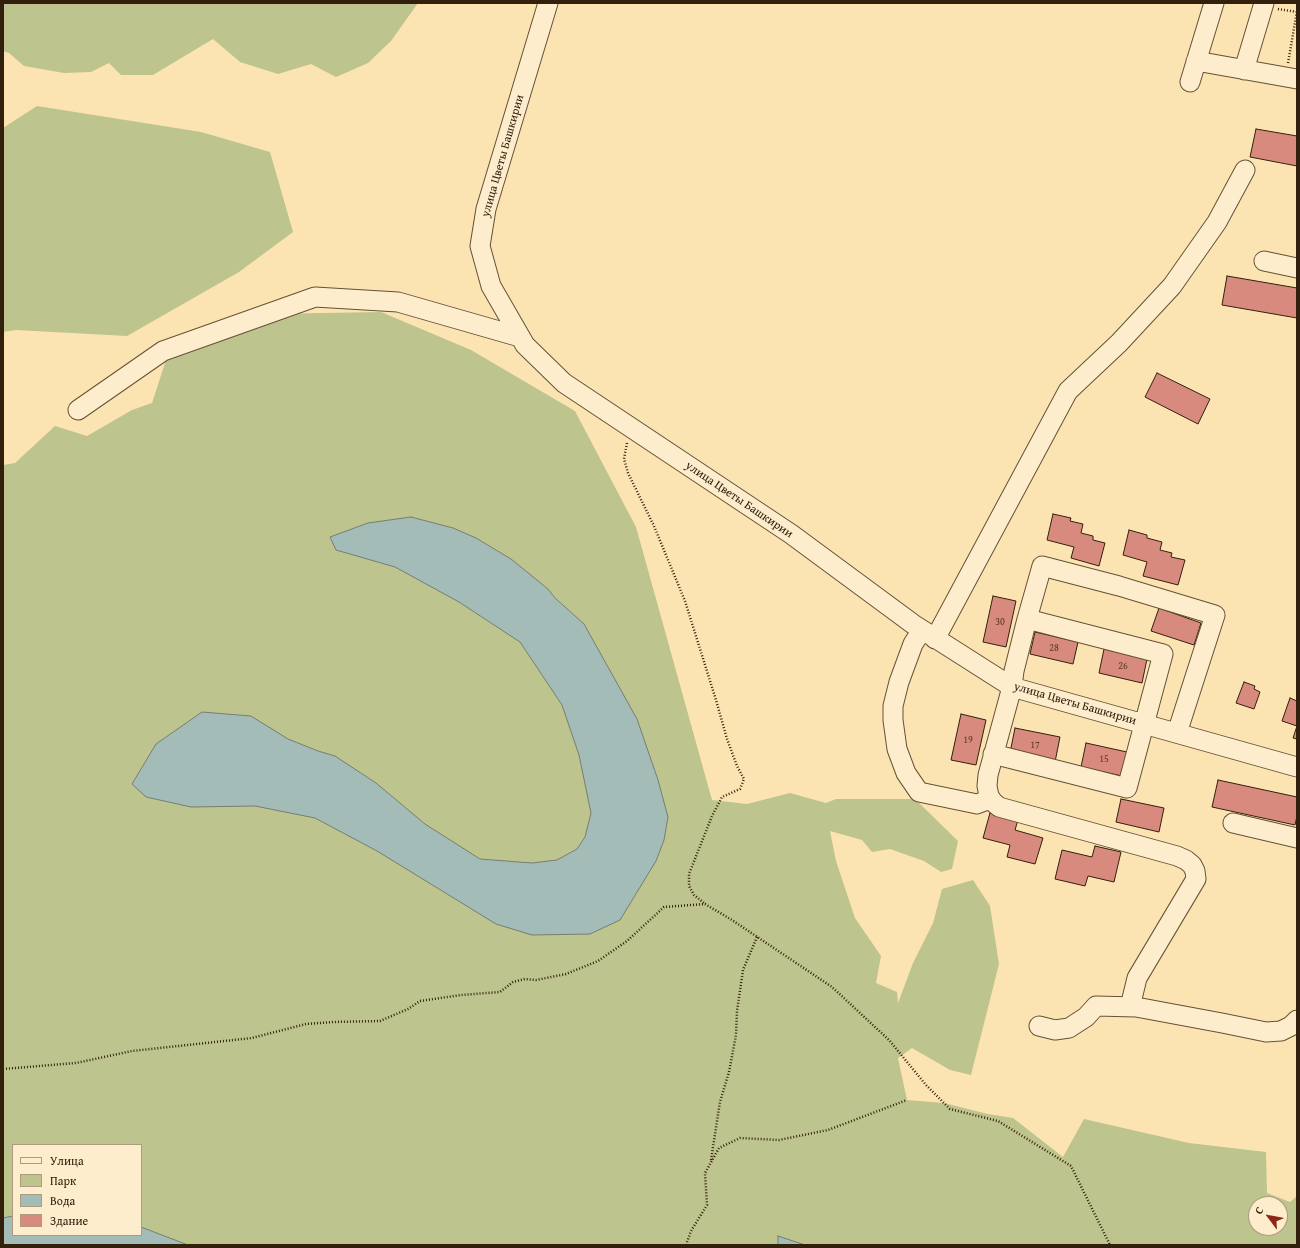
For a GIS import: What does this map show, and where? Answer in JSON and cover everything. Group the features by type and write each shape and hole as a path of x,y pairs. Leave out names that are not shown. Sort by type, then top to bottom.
{"street":[{"name":"улица Цветы Башкирии","path":"548,3 486,209 480,246 491,286 525,345 564,383 791,534 928,634 1012,687 1297,767"},
{"path":"1190,82 1214,3"},
{"path":"1244,70 1264,5"},
{"path":"1196,61 1291,78"},
{"path":"990,799 977,804 919,792 906,773 897,749 893,720 893,706 899,682 913,644 928,634 1068,391 1119,343 1172,286 1217,222 1244,170"},
{"path":"1264,261 1297,268"},
{"path":"78,410 162,351 315,298 398,302 520,337"},
{"path":"1130,1007 1137,978 1196,879 1195,871 1192,865 1186,860 1177,856 999,807 990,799 987,786 988,774 1012,687 1014,671 1042,566 1120,586 1215,615 1177,733"},
{"path":"994,754 1127,788 1163,654 1027,619"},
{"path":"1233,823 1297,838"},
{"path":"1039,1026 1055,1030 1069,1028 1086,1017 1096,1006 1130,1007 1266,1032 1280,1031 1291,1026 1297,1020"}],"path":[{"path":"1264,5 1297,12 1291,78"},
{"path":"630,427 624,459 628,473 654,526 685,601 727,739 737,766 744,779 740,789 722,797 712,816 689,874 689,886 694,896 832,987 888,1040 926,1085 950,1109 998,1122 1071,1166 1110,1245"},
{"path":"3,1069 76,1063 132,1051 252,1038 306,1024 380,1021 408,1009 420,1001 461,995 500,992 513,982 525,979 536,980 566,974 598,960 627,941 664,907 705,904"},
{"path":"711,1162 720,1102 729,1072 736,1035 737,1011 743,970 757,937"},
{"path":"686,1245 691,1231 707,1205 705,1173 720,1148 740,1138 779,1140 828,1130 907,1100"}],"green space":[{"path":"3,3 418,3 391,41 368,63 336,77 311,64 278,74 240,62 213,39 153,75 121,75 109,63 91,72 64,73 24,66 9,53 3,51"},
{"path":"37,106 201,132 270,152 293,232 239,272 127,336 16,330 3,332 3,128"},
{"path":"381,312 471,350 575,411 636,527 712,800 747,804 790,793 826,803 836,799 915,799 958,841 952,869 941,872 924,861 890,849 872,852 862,840 830,831 836,861 855,918 881,956 876,983 897,992 898,1003 913,963 933,923 942,889 973,880 990,906 999,964 971,1075 950,1070 912,1048 898,1058 907,1100 944,1103 988,1114 1013,1118 1063,1157 1084,1119 1189,1143 1266,1152 1267,1193 1275,1196 1248,1196 1248,1236 1288,1236 1288,1201 1290,1202 1297,1196 1297,1245 3,1245 3,465 15,463 55,426 87,436 132,410 152,403 167,357 262,314"}],"water":[{"path":"411,517 453,528 476,538 511,559 548,589 555,598 584,624 637,719 658,780 668,817 664,840 656,861 620,920 590,934 532,935 496,924 377,851 315,818 255,806 191,807 146,797 132,784 156,744 202,712 251,716 288,739 335,756 376,783 425,824 480,859 532,863 557,860 577,849 585,837 591,813 579,755 562,705 520,642 459,602 395,567 336,550 330,537 368,523"},
{"path":"12,1216 12,1236 142,1236 142,1227 188,1245 3,1245 3,1218"},
{"path":"778,1236 805,1245 778,1245"}],"building":[{"path":"1256,129 1297,136 1297,166 1250,157"},
{"path":"1227,276 1297,288 1297,318 1222,305"},
{"path":"1157,373 1210,399 1198,424 1145,397"},
{"path":"1053,514 1071,518 1070,521 1083,524 1081,533 1093,536 1093,540 1105,543 1099,566 1071,558 1074,547 1047,540"},
{"path":"1129,530 1147,535 1147,538 1162,542 1160,550 1172,553 1171,557 1185,560 1178,585 1143,576 1147,562 1123,555"},
{"path":"993,596 1016,601 1006,647 983,642"},
{"path":"1159,608 1201,623 1194,645 1151,631"},
{"path":"1035,632 1078,642 1073,664 1030,654"},
{"path":"1104,649 1147,659 1142,683 1099,673"},
{"path":"1244,682 1255,686 1254,689 1260,692 1254,709 1236,703"},
{"path":"1290,698 1297,701 1297,726 1282,721"},
{"path":"961,714 986,720 976,765 951,760"},
{"path":"1297,726 1297,739 1293,738"},
{"path":"1015,728 1060,737 1055,762 1010,753"},
{"path":"1086,743 1127,752 1122,776 1081,767"},
{"path":"1218,780 1297,797 1297,816 1295,825 1212,807"},
{"path":"1121,799 1164,808 1159,832 1116,822"},
{"path":"990,813 1018,820 1015,830 1043,838 1035,864 1007,857 1010,845 983,838"},
{"path":"1095,846 1121,852 1114,882 1088,876 1085,886 1055,879 1062,850 1092,857"}]}
